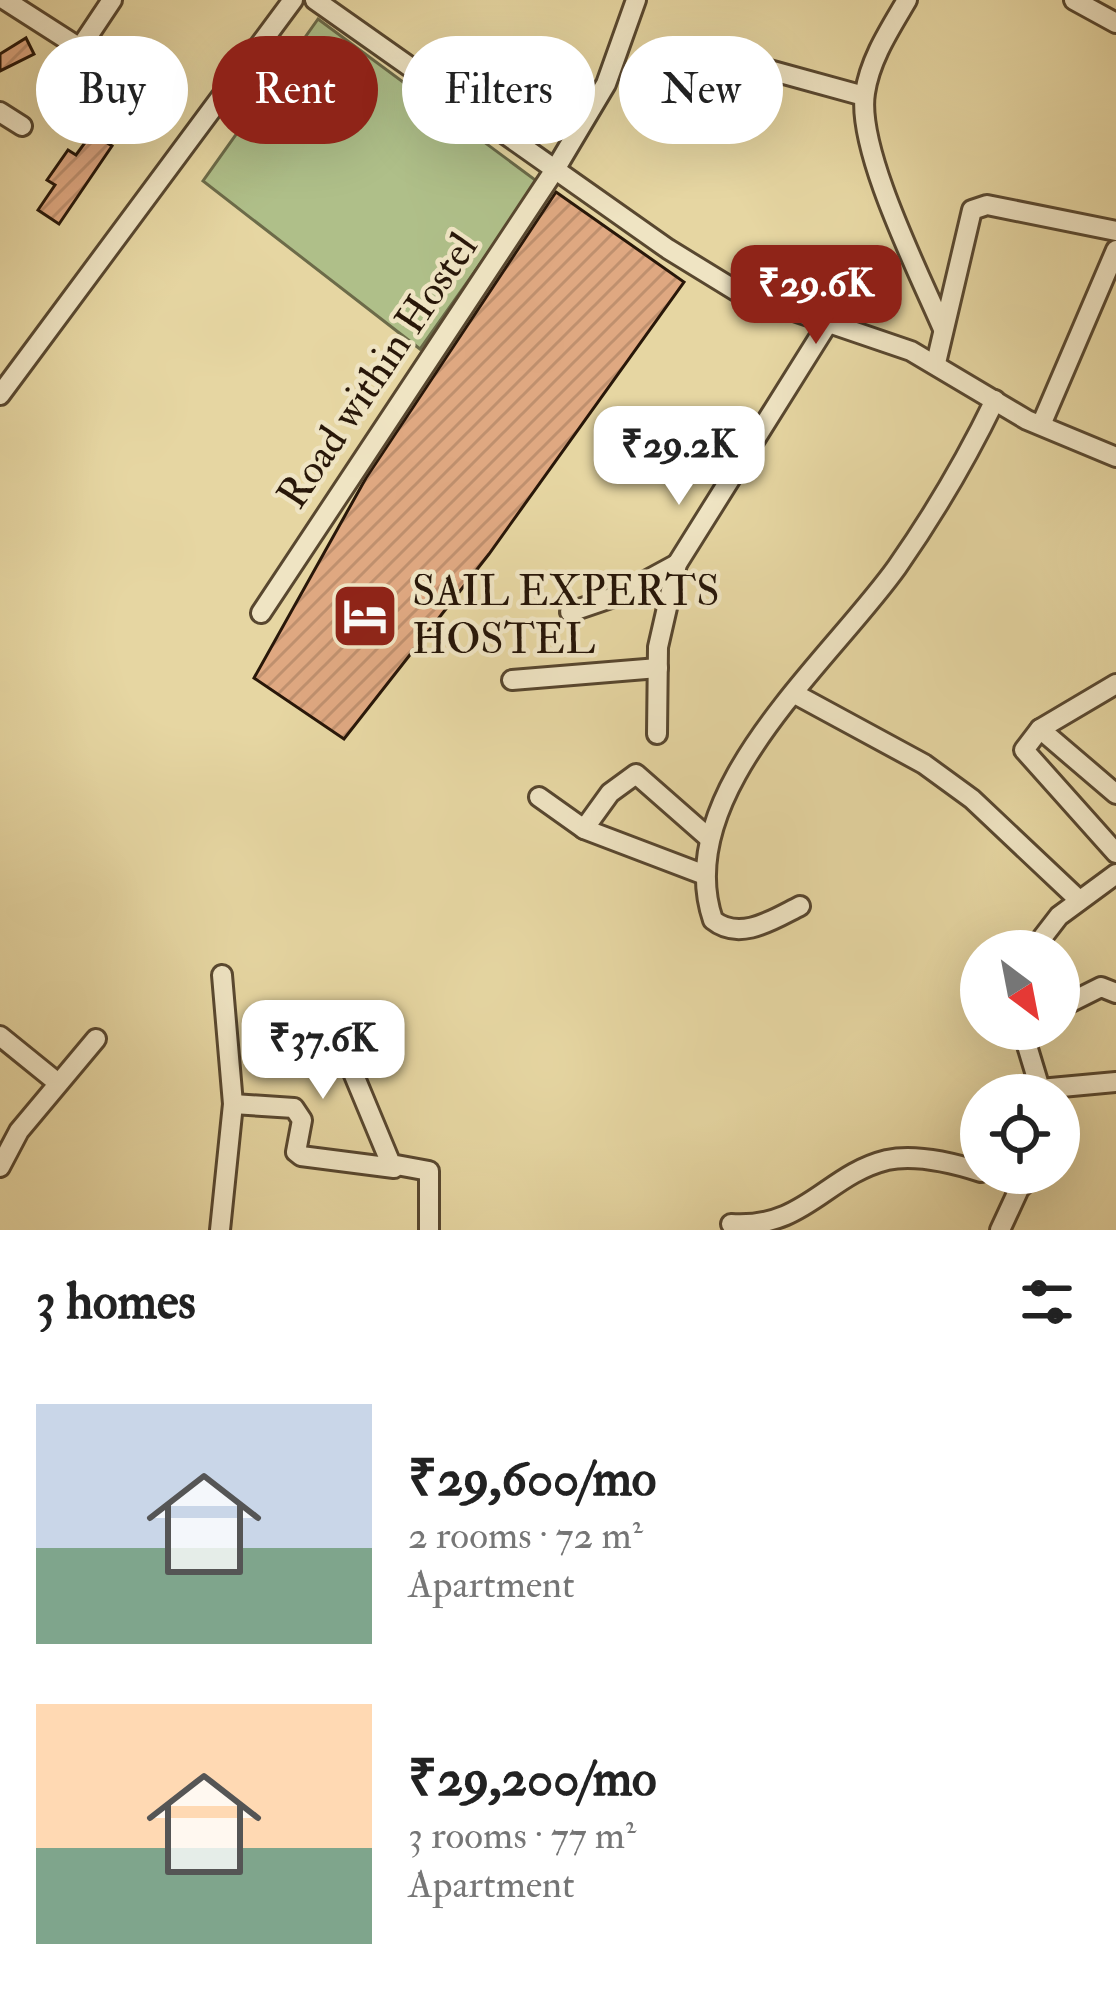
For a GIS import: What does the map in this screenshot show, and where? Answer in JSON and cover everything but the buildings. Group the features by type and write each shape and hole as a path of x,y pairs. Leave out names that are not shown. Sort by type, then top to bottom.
{"street":[{"path":"4,0 80,48 112,0"},
{"path":"0,395 293,0"},
{"path":"315,0 738,292 936,363 1041,425 1116,457"},
{"name":"Road within Hostel","path":"261,613 556,168 606,84 635,0"},
{"path":"907,0 874,62 864,96 868,134 889,201 944,329"},
{"path":"1074,0 1116,22"},
{"path":"783,74 864,96"},
{"path":"0,112 22,126"},
{"path":"936,363 968,220 979,205 1116,231"},
{"path":"1041,425 1116,250"},
{"path":"657,734 664,602 677,564 828,323"},
{"path":"800,905 768,922 725,930 713,920 705,875 710,839 735,776 897,567 972,447 994,400"},
{"path":"570,612 620,595 677,564"},
{"path":"512,680 658,668"},
{"path":"1116,684 1040,729 1026,743 1025,754 1116,854"},
{"path":"795,694 924,764 972,799 1078,899"},
{"path":"1040,729 1116,794"},
{"path":"584,829 610,794 636,774 710,839"},
{"path":"539,796 584,829 705,875"},
{"path":"1051,930 1078,899 1116,874"},
{"path":"220,1230 232,1104 222,975"},
{"path":"1080,998 1101,987 1116,993"},
{"path":"334,1027 394,1168"},
{"path":"0,1036 58,1083"},
{"path":"0,1167 7,1139 96,1039"},
{"path":"1080,1087 1116,1082"},
{"path":"232,1104 294,1108 302,1124 296,1152 301,1156 429,1171 429,1230"},
{"path":"731,1224 778,1221 884,1161 907,1158 960,1168"},
{"path":"1000,1230 1017,1194"}],"green space":[{"path":"318,19 341,36 306,36"},
{"path":"378,63 402,81 402,144 487,144 538,182 420,349 203,181 229,144 378,144"}],"place":[{"name":"SAIL EXPERTS HOSTEL","path":"365,616"}]}
